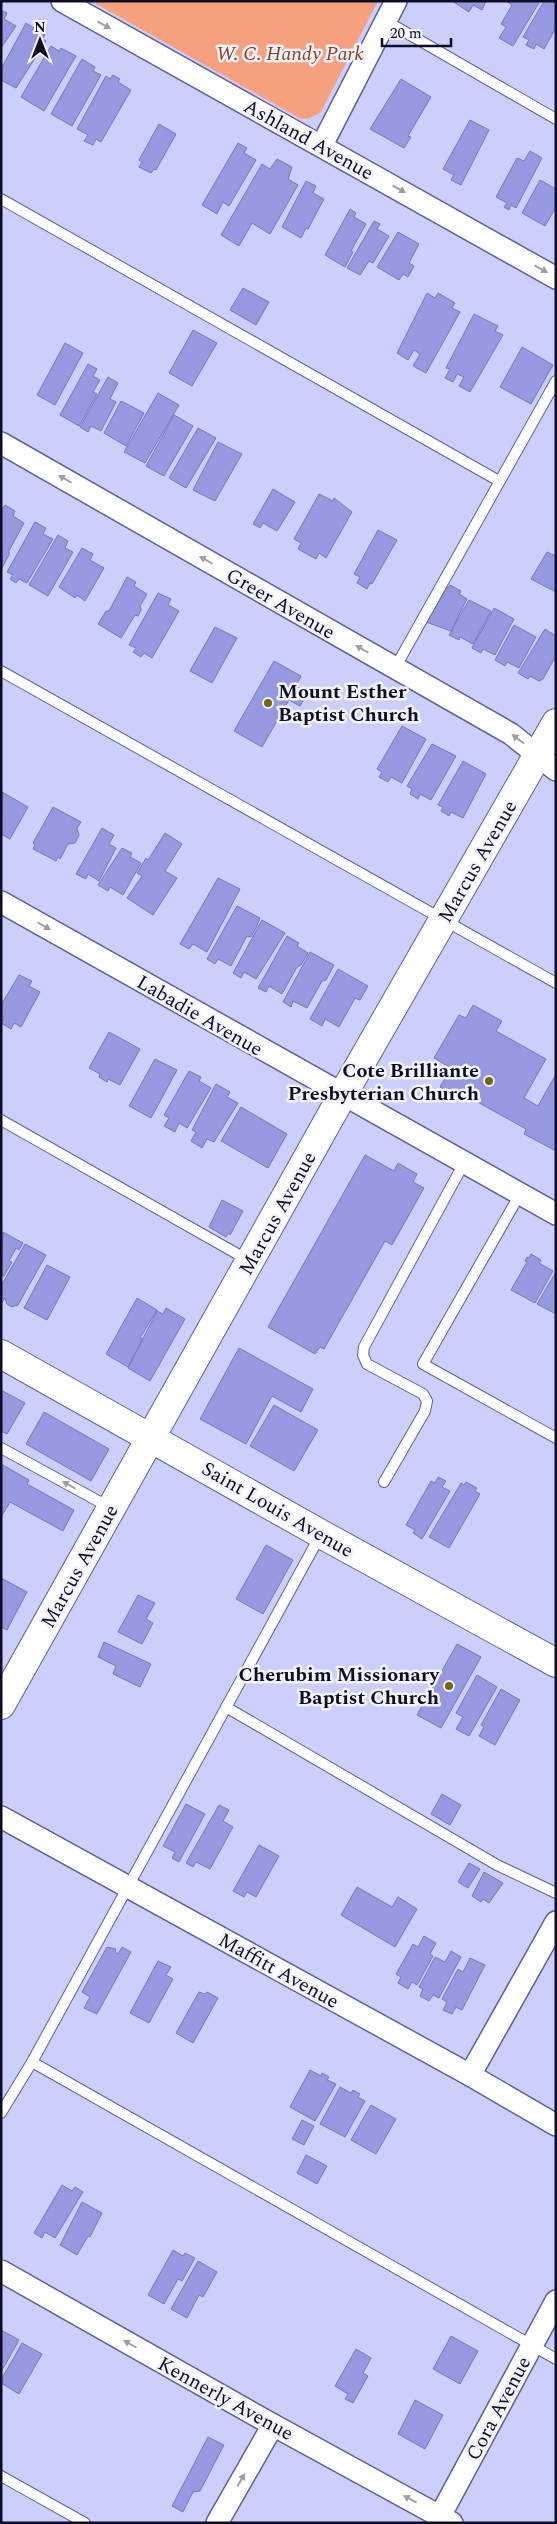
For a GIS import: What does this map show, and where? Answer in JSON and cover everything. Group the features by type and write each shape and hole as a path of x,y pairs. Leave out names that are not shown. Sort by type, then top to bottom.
{"street":[{"name":"Ashland Avenue","path":"62,1 556,278"},
{"path":"322,146 396,1"},
{"name":"Greer Avenue","path":"1,442 512,734 547,762"},
{"name":"Marcus Avenue","path":"1,1705 442,921 547,762 556,723"},
{"name":"Labadie Avenue","path":"1,902 342,1096 556,1214"},
{"name":"Saint Louis Avenue","path":"1,1354 321,1534 556,1663"},
{"name":"Maffitt Avenue","path":"1,1817 470,2075 556,2125"},
{"path":"470,2075 556,1922"},
{"name":"Kennerly Avenue","path":"1,2271 273,2425 446,2519"},
{"name":"Cora Avenue","path":"446,2519 556,2301"},
{"path":"217,2523 273,2425"}],"lane":[{"path":"386,21 556,119"},
{"path":"1,199 499,480"},
{"path":"396,668 499,480 556,381"},
{"path":"1,671 442,921 556,983"},
{"path":"1,1120 250,1261"},
{"path":"384,1482 425,1411 427,1401 423,1394 368,1364 363,1355 364,1347 464,1163"},
{"path":"520,1194 423,1364 556,1438"},
{"path":"1,1448 112,1509"},
{"path":"1,2113 32,2062 321,1534"},
{"path":"226,1708 497,1865 556,1893"},
{"path":"32,2062 556,2359"},
{"path":"1,2476 84,2523"}],"green space":[{"name":"W. C. Handy Park","path":"91,1 378,1 321,112 310,118 301,119"}],"building":[{"path":"452,1 486,1 482,10 473,5 469,12"},
{"path":"506,1 540,1 513,46 499,38 506,27 501,24 512,5"},
{"path":"544,1 556,1 556,28 544,49 536,44 534,49 526,45 529,40 523,37"},
{"path":"1,10 7,13 4,19 16,26 1,48"},
{"path":"26,23 45,35 42,39 46,41 16,88 1,80 1,69"},
{"path":"51,46 59,51 61,48 76,56 44,111 21,97"},
{"path":"82,59 95,67 93,71 101,75 72,126 51,114"},
{"path":"113,75 120,79 118,82 131,90 101,142 96,139 93,145 84,141 88,135 77,129 106,76 110,79"},
{"path":"401,79 431,97 408,136 411,137 404,148 370,129"},
{"path":"470,120 489,130 461,185 451,180 454,175 443,169"},
{"path":"159,124 176,134 156,170 154,169 151,173 139,167 142,162 139,160"},
{"path":"238,143 247,148 244,153 256,160 229,206 223,202 217,214 202,205"},
{"path":"530,151 542,158 516,208 511,205 509,210 504,207 507,203 496,197 517,158 524,161"},
{"path":"277,159 292,167 288,179 298,185 270,234 252,223 239,246 221,235 262,164 270,169"},
{"path":"540,180 556,189 556,207 545,226 522,213"},
{"path":"306,181 316,186 313,193 324,199 301,238 282,227"},
{"path":"350,209 356,213 354,217 366,224 351,251 353,252 345,267 325,255"},
{"path":"374,221 380,224 377,229 389,236 373,263 369,261 360,275 347,268"},
{"path":"398,232 419,244 409,263 414,266 408,277 403,274 399,280 377,267"},
{"path":"243,288 269,302 256,325 230,310"},
{"path":"427,293 435,298 438,293 455,303 452,308 460,312 426,373 413,366 420,354 414,350 408,360 397,353"},
{"path":"474,314 498,326 495,331 503,335 470,392 459,386 464,377 457,374 453,382 445,378 450,369 446,368"},
{"path":"193,330 217,343 192,386 169,373"},
{"path":"65,343 83,353 55,405 37,395"},
{"path":"522,347 553,365 531,404 500,387"},
{"path":"88,364 97,369 93,376 100,380 93,392 97,394 79,426 60,415"},
{"path":"108,377 118,383 110,399 116,402 101,431 91,426 88,432 80,427"},
{"path":"158,393 179,405 145,463 124,452"},
{"path":"121,401 144,413 126,446 104,433"},
{"path":"174,415 193,426 164,476 146,466"},
{"path":"198,428 216,438 186,488 169,478"},
{"path":"218,442 242,454 215,501 193,490"},
{"path":"273,489 295,502 277,531 263,523 260,528 253,524"},
{"path":"319,494 333,501 334,498 352,512 326,558 319,553 316,559 298,549 301,543 294,539"},
{"path":"5,505 15,511 13,516 24,523 2,568 1,511"},
{"path":"35,522 46,528 43,534 53,539 27,583 19,579 16,583 10,579 13,575 7,572"},
{"path":"378,530 397,540 372,584 370,583 367,589 357,583 360,577 354,574"},
{"path":"58,535 68,541 65,548 73,552 48,596 29,585"},
{"path":"82,548 93,554 90,560 104,568 85,601 77,595 75,598 59,587"},
{"path":"547,552 556,556 556,592 531,579"},
{"path":"127,577 136,582 134,586 147,594 140,606 141,610 138,616 135,615 121,638 98,624 106,611 109,611"},
{"path":"450,585 461,591 459,594 467,599 451,631 426,622 446,587 448,588"},
{"path":"158,593 171,599 168,605 179,611 152,658 144,653 141,657 133,652 136,648 129,645"},
{"path":"469,600 491,611 473,644 460,637 459,640 449,635"},
{"path":"494,608 514,619 495,655 483,649 481,653 472,648"},
{"path":"514,625 536,637 519,668 507,662 505,666 495,660"},
{"path":"215,627 237,638 212,683 190,671"},
{"path":"545,629 556,636 556,656 543,679 539,681 530,676 528,679 518,673"},
{"name":"Mount Esther Baptist Church","path":"274,661 301,676 296,686 308,693 300,706 289,700 262,747 234,731"},
{"path":"402,726 426,739 402,783 391,777 388,782 379,777 382,772 377,769"},
{"path":"432,744 456,756 431,800 420,794 418,799 410,794 412,789 407,786"},
{"path":"463,761 486,774 463,818 451,812 449,816 441,811 443,807 438,805"},
{"path":"2,792 28,807 10,839 1,834"},
{"path":"53,807 81,822 77,828 79,835 75,843 68,844 60,859 58,857 56,861 33,849 35,845 33,843"},
{"path":"102,828 114,835 109,844 116,848 99,881 88,874 86,879 76,874"},
{"path":"165,833 182,844 165,871 177,878 153,915 127,898 142,876 137,873 146,858 148,860"},
{"path":"122,848 132,853 130,857 141,863 123,895 110,887 108,891 98,885"},
{"path":"218,878 240,889 207,952 193,944 189,949 180,944"},
{"path":"237,906 260,918 257,926 251,937 247,936 231,966 218,959 215,964 207,959"},
{"path":"262,920 285,933 256,979 244,972 241,978 233,973"},
{"path":"287,936 299,943 297,946 308,953 301,965 297,967 282,994 269,986 266,992 258,988"},
{"path":"310,952 334,965 326,980 322,981 307,1008 293,1001 291,1007 283,1002"},
{"path":"338,969 368,986 360,1000 355,998 339,1027 325,1019 322,1026 310,1019"},
{"path":"19,975 32,981 29,986 40,992 21,1027 14,1023 11,1029 1,1023 4,1017 1,1016 1,1005"},
{"name":"Cote Brilliante Presbyterian Church","path":"473,1005 502,1021 496,1031 546,1059 524,1098 538,1106 556,1074 556,1151 524,1134 526,1129 465,1095 463,1100 440,1087 451,1068 434,1058 459,1015 466,1018"},
{"path":"109,1032 140,1049 120,1085 108,1079 107,1082 99,1077 100,1074 89,1068"},
{"path":"155,1059 177,1070 151,1118 129,1106"},
{"path":"189,1071 201,1077 199,1081 211,1088 187,1128 179,1123 175,1132 164,1126 169,1118 164,1115"},
{"path":"216,1084 230,1092 227,1097 238,1103 214,1142 207,1139 202,1148 191,1141 196,1132 192,1130"},
{"path":"241,1107 287,1134 268,1168 221,1141"},
{"path":"365,1155 394,1171 398,1163 417,1174 413,1182 424,1188 392,1245 385,1241 324,1349 320,1347 315,1354 268,1327"},
{"path":"222,1200 243,1211 230,1235 228,1233 226,1237 209,1227"},
{"path":"3,1232 23,1243 19,1250 16,1248 9,1261 12,1262 4,1276 1,1275"},
{"path":"25,1244 46,1255 18,1305 12,1307 7,1304 5,1298 1,1304 1,1286"},
{"path":"531,1254 541,1260 539,1263 553,1271 535,1303 511,1290 527,1262 525,1261 527,1257 529,1258"},
{"path":"47,1265 70,1277 47,1320 24,1308"},
{"path":"556,1272 556,1314 537,1304"},
{"path":"137,1298 157,1310 140,1338 143,1339 128,1367 106,1354"},
{"path":"166,1308 185,1319 150,1381 128,1368 157,1311 163,1314"},
{"path":"239,1348 313,1389 301,1412 272,1396 246,1444 200,1419"},
{"path":"1,1390 25,1403 7,1434 1,1431"},
{"path":"274,1405 318,1430 294,1471 250,1446"},
{"path":"44,1412 109,1449 91,1481 26,1444"},
{"path":"1,1464 29,1480 27,1484 74,1510 63,1531 10,1502 1,1517"},
{"path":"438,1477 446,1481 442,1487 450,1491 422,1539 413,1533 415,1530 406,1525 431,1481 435,1483"},
{"path":"466,1482 477,1488 475,1491 480,1494 449,1548 429,1537 461,1483 464,1485"},
{"path":"266,1545 293,1560 263,1614 236,1599"},
{"path":"1,1578 27,1592 7,1630 1,1627"},
{"path":"138,1595 155,1603 146,1619 153,1623 142,1644 118,1632"},
{"path":"104,1642 151,1664 140,1687 113,1674 116,1666 98,1657"},
{"name":"Cherubim Missionary Baptist Church","path":"457,1644 481,1657 441,1728 417,1715"},
{"path":"477,1675 497,1687 469,1736 456,1729 463,1717 456,1713"},
{"path":"501,1689 520,1700 495,1745 479,1736 484,1727 481,1725"},
{"path":"442,1794 461,1805 450,1825 431,1814"},
{"path":"186,1804 205,1814 179,1862 172,1858 175,1852 163,1846"},
{"path":"219,1805 229,1810 223,1821 233,1827 210,1869 196,1862 193,1867 186,1863"},
{"path":"259,1845 279,1856 256,1897 247,1892 244,1897 233,1891"},
{"path":"469,1863 480,1869 468,1888 458,1882"},
{"path":"484,1872 503,1883 489,1903 483,1899 481,1902 472,1896"},
{"path":"357,1887 392,1907 398,1897 417,1909 395,1947 341,1915"},
{"path":"424,1936 436,1943 430,1954 433,1956 417,1985 412,1982 408,1989 398,1983 401,1977 396,1974 413,1944 418,1947"},
{"path":"107,1947 116,1949 115,1951 118,1954 122,1947 131,1952 97,2014 84,2008 90,1997 82,1992"},
{"path":"451,1951 461,1957 439,1998 433,1995 429,2001 420,1996 423,1989 419,1987 435,1957 445,1962"},
{"path":"470,1958 485,1965 462,2010 456,2007 452,2014 443,2010 447,2002 442,1999 458,1969 463,1972"},
{"path":"158,1961 171,1967 166,1975 173,1979 149,2023 130,2013"},
{"path":"199,1992 205,1994 207,1992 218,1998 193,2043 176,2033"},
{"path":"310,2070 321,2076 322,2073 329,2077 327,2080 336,2084 315,2121 290,2107"},
{"path":"340,2087 351,2093 353,2090 360,2094 358,2097 365,2101 345,2137 320,2124"},
{"path":"371,2105 396,2119 376,2154 351,2140"},
{"path":"302,2120 314,2126 304,2145 292,2139"},
{"path":"306,2155 327,2166 317,2184 297,2173"},
{"path":"62,2185 72,2191 75,2187 83,2192 55,2238 45,2232 42,2238 34,2233"},
{"path":"82,2202 102,2213 90,2237 88,2236 77,2255 60,2245"},
{"path":"173,2250 183,2256 185,2253 195,2258 182,2281 178,2279 164,2304 148,2295"},
{"path":"198,2261 217,2272 203,2297 199,2295 187,2318 171,2309"},
{"path":"1,2330 19,2340 1,2372"},
{"path":"451,2336 478,2351 460,2384 433,2369"},
{"path":"22,2343 42,2354 19,2394 1,2383 1,2380"},
{"path":"356,2349 371,2358 363,2373 368,2376 353,2403 345,2399 348,2394 335,2386"},
{"path":"415,2400 443,2415 425,2449 398,2434"},
{"path":"208,2437 224,2445 200,2491 193,2492 183,2512 172,2506"}],"place":[{"name":"Mount Esther Baptist Church","path":"268,703"},
{"name":"Cote Brilliante Presbyterian Church","path":"489,1081"},
{"name":"Cherubim Missionary Baptist Church","path":"449,1686"}]}
